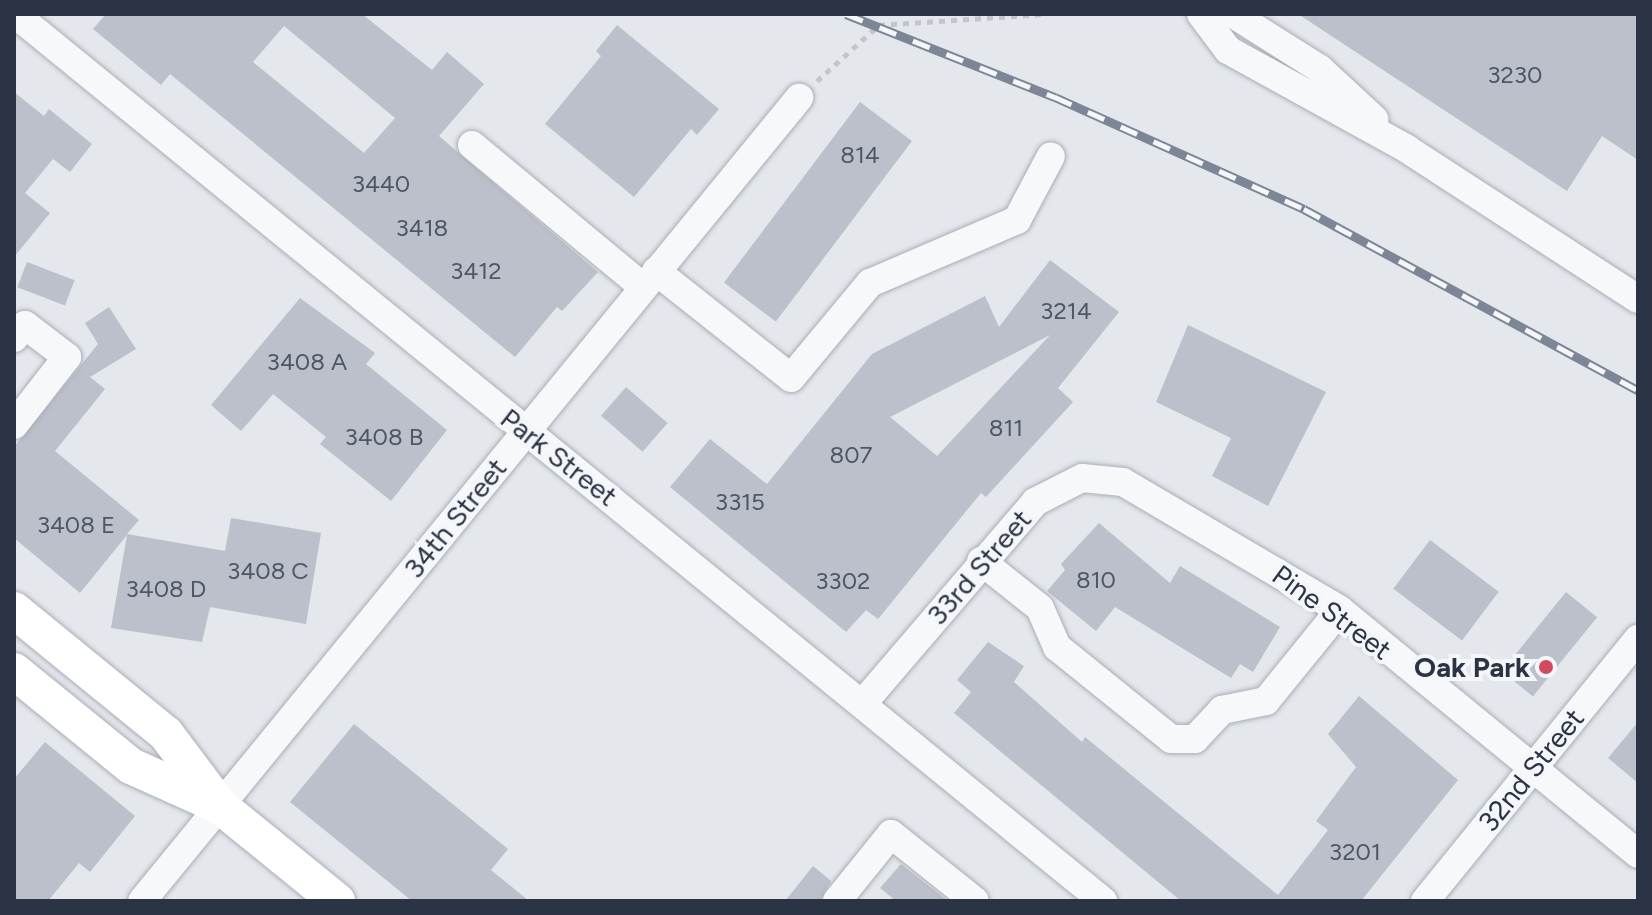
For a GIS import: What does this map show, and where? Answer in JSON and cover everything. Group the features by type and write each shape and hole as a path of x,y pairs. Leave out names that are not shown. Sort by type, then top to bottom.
{"main road":[{"path":"14,610 166,734 220,806 337,901"},
{"path":"14,671 131,766 220,806"}],"street":[{"name":"Park Street","path":"15,14 1103,901"},
{"path":"1202,14 1228,50 1407,149 1638,299"},
{"path":"1233,14 1320,69 1407,149"},
{"name":"34th Street","path":"142,901 799,98"},
{"path":"472,145 650,279 791,378 870,283 1017,220 1051,156"},
{"path":"14,338 25,325 67,357 14,425"},
{"name":"33rd Street","path":"863,703 981,561 1035,502 1082,478 1123,482"},
{"name":"Pine Street","path":"1123,482 1340,610 1638,854"},
{"path":"981,561 1040,608 1057,647 1171,739 1195,739 1222,710 1266,701 1340,610"},
{"name":"32nd Street","path":"1425,901 1638,639"},
{"path":"837,901 891,834 975,901"}],"path":[{"path":"799,98 879,25 1045,14"}],"building":[{"path":"106,14 362,14 432,70 447,52 484,84 439,136 598,272 562,311 557,307 515,357 170,74 161,85 93,29","holes":["284,26 395,118 364,153 253,62"]},
{"path":"1298,14 1638,14 1638,160 1602,136 1567,191"},
{"path":"617,25 719,109 697,135 691,129 634,197 545,124 601,56 596,51"},
{"path":"14,92 44,116 49,109 92,144 70,172 53,159 25,193 50,213 14,257"},
{"path":"860,102 912,141 776,322 724,282"},
{"path":"1050,260 1119,312 1058,388 1073,402 986,497 981,493 878,619 866,610 846,632 670,487 710,439 767,484 872,354 985,296 999,327","holes":["1050,335 937,456 890,417"]},
{"path":"27,262 75,280 65,305 17,287"},
{"path":"300,298 375,353 366,364 447,430 391,501 320,444 326,437 273,394 241,431 211,405"},
{"path":"109,307 136,349 90,377 105,389 55,451 139,520 127,534 225,551 231,518 321,533 306,624 210,607 202,642 111,628 127,535 80,593 14,538 14,447 98,344 85,323"},
{"path":"1188,325 1326,392 1268,506 1212,476 1231,438 1156,402"},
{"path":"626,387 668,423 643,452 601,416"},
{"path":"1099,523 1170,583 1180,566 1280,627 1253,672 1240,664 1231,678 1115,607 1096,631 1047,591 1065,570 1061,564"},
{"path":"1430,540 1499,592 1462,640 1393,589"},
{"path":"1566,592 1597,617 1533,696 1502,671"},
{"path":"988,642 1024,666 1014,682 1082,742 1085,737 1278,895 1328,830 1316,821 1356,767 1328,734 1359,696 1458,780 1361,901 1181,901 954,713 971,692 957,680"},
{"path":"1638,722 1638,783 1608,758"},
{"path":"354,724 508,849 491,870 529,901 412,901 290,802"},
{"path":"45,742 135,816 90,872 79,863 48,901 14,901 14,779"},
{"path":"901,864 948,901 896,901 880,888"},
{"path":"813,866 831,881 820,901 785,901"}],"railway":[{"path":"846,14 1055,97 1304,209 1638,390"}],"place":[{"name":"Oak Park","path":"1546,667"}]}
